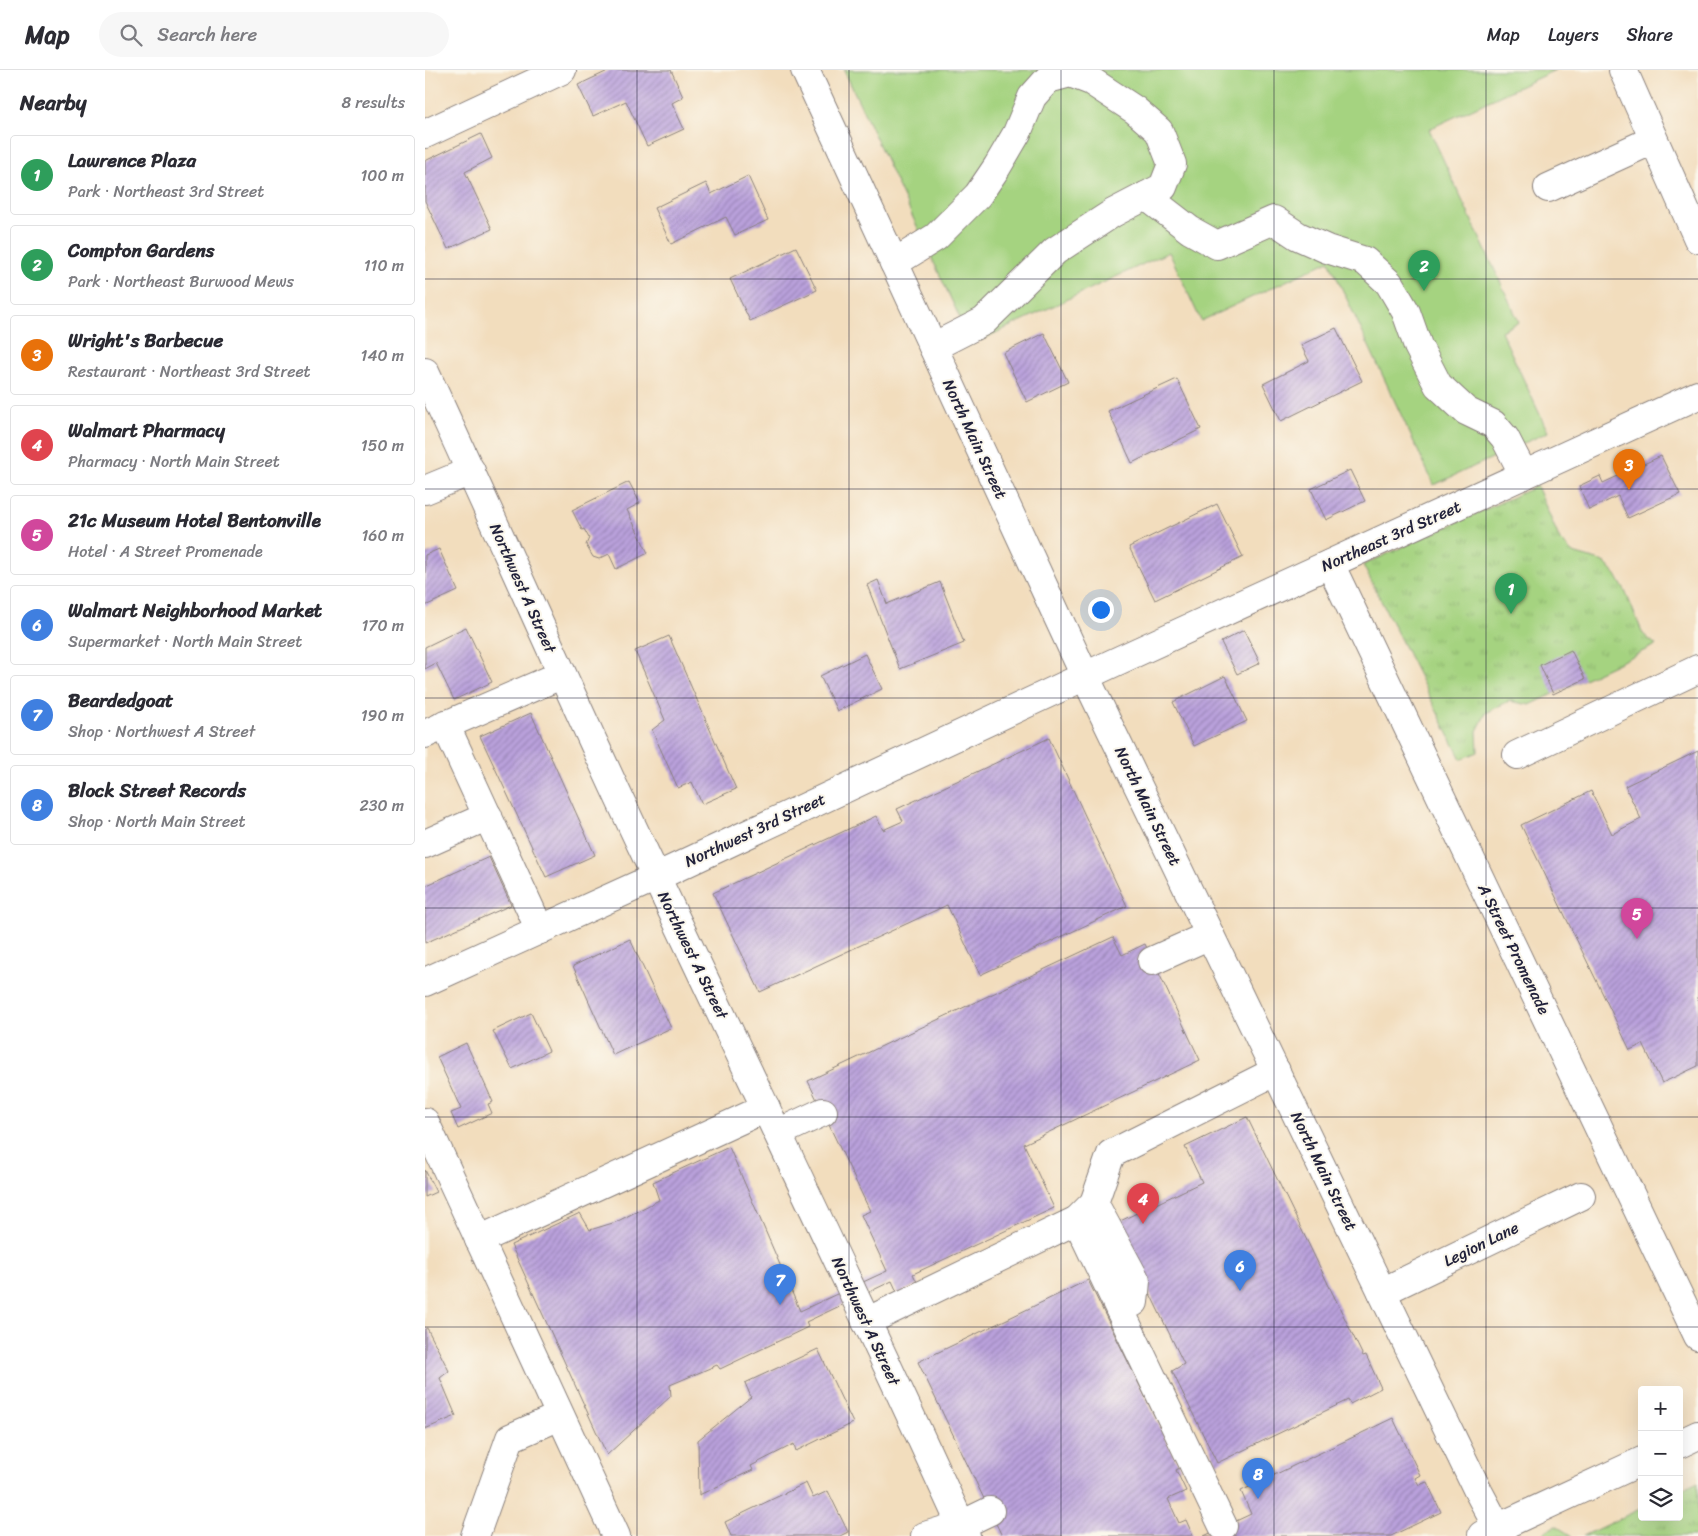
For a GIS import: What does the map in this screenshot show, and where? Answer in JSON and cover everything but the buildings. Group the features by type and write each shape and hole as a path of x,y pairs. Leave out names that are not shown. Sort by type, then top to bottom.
{"street":[{"path":"425,134 562,70"},
{"name":"North Main Street","path":"805,70 1085,676 1481,1498 1494,1533"},
{"path":"1623,70 1698,239"},
{"path":"894,263 936,237 978,195 1017,133 1031,98 1048,79 1070,73 1091,80 1135,110 1159,131 1172,164 1163,188 1113,213 1055,251 984,321 933,347"},
{"path":"1548,188 1653,140"},
{"path":"1146,196 1190,230 1217,245 1274,220 1298,236 1327,249 1365,261 1389,283 1405,312 1418,346 1438,385 1466,410 1493,424 1505,438 1524,475"},
{"name":"Northwest A Street","path":"425,372 471,470 561,674 963,1530"},
{"name":"Northeast 3rd Street","path":"1085,676 1698,395"},
{"path":"425,490 471,470"},
{"name":"A Street Promenade","path":"1330,564 1698,1336"},
{"path":"1517,755 1698,669"},
{"path":"540,930 487,816 435,729 561,674"},
{"name":"Northwest 3rd Street","path":"425,982 656,877 1085,676"},
{"path":"425,844 487,816"},
{"path":"1153,961 1210,935"},
{"path":"866,1322 1085,1212 1111,1154 1276,1071"},
{"path":"479,1240 766,1108"},
{"path":"778,1133 823,1112"},
{"path":"425,1122 615,1536"},
{"name":"Legion Lane","path":"1382,1292 1581,1196"},
{"path":"1085,1212 1120,1310 1223,1526"},
{"path":"475,1536 510,1438 561,1416"},
{"path":"1683,1442 1698,1435"},
{"path":"1494,1533 1638,1463"},
{"path":"925,1536 963,1530 990,1511"}],"green space":[{"path":"844,70 1555,70 1429,129 1519,322 1501,331 1548,432 1434,485 1329,261 1201,321 1169,252 972,344"},
{"path":"1537,486 1560,540 1573,553 1604,562 1616,575 1626,593 1643,634 1656,645 1530,705 1509,701 1486,713 1477,731 1478,752 1461,759 1363,565"},
{"path":"1698,1482 1698,1536 1583,1536 1638,1510 1638,1521 1683,1521 1683,1489"},
{"path":"1556,1526 1572,1536 1541,1536 1547,1530"}],"place":[{"name":"Compton Gardens","path":"1424,291"},
{"name":"Wright's Barbecue","path":"1629,490"},
{"name":"Lawrence Plaza","path":"1511,614"},
{"name":"21c Museum Hotel Bentonville","path":"1637,939"},
{"name":"Walmart Pharmacy","path":"1143,1224"},
{"name":"Walmart Neighborhood Market","path":"1240,1291"},
{"name":"Beardedgoat","path":"780,1305"},
{"name":"Block Street Records","path":"1258,1499"}]}
